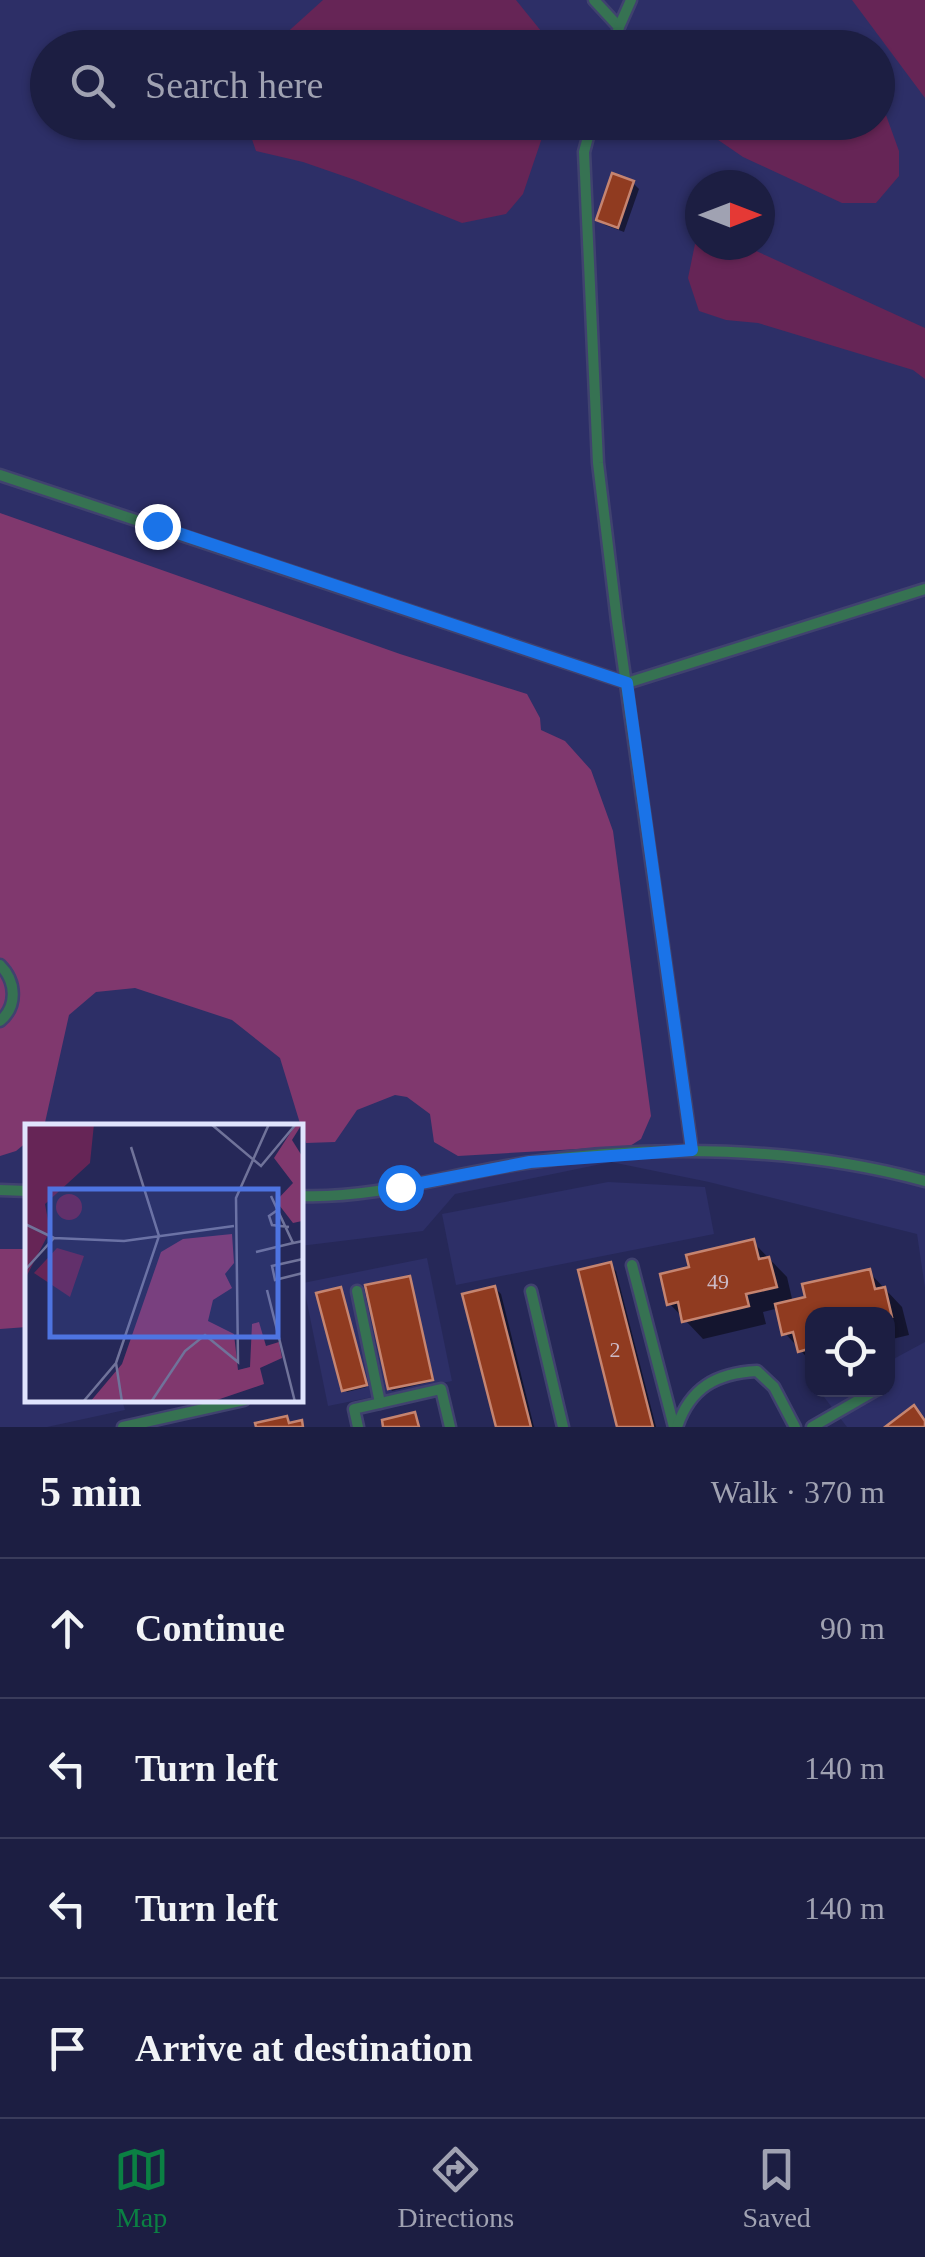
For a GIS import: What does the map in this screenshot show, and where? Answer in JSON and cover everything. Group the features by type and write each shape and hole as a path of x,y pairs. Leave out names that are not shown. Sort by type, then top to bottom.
{"lane":[{"path":"594,0 619,27"},
{"path":"618,30 632,0"},
{"path":"587,140 584,152 598,463 692,1150"},
{"path":"0,475 627,683 925,589"},
{"path":"0,965 14,992 9,1014 0,1021"},
{"path":"302,1196 400,1187 530,1162 692,1150 866,1165 925,1181"},
{"path":"0,1190 25,1191"},
{"path":"632,1265 676,1427"},
{"path":"357,1291 380,1403"},
{"path":"531,1291 563,1427"},
{"path":"676,1427 684,1405 697,1390 737,1372 756,1370 774,1386 795,1427"},
{"path":"358,1427 354,1409 441,1390 450,1427"},
{"path":"812,1427 864,1397"},
{"path":"122,1427 235,1402"}],"shaded area":[{"path":"0,0 925,0 925,1288 917,1234 611,1162 455,1194 423,1231 302,1246 302,1124 25,1124 25,1274 0,1277"},
{"path":"323,0 516,0 540,30 290,30"},
{"path":"852,0 925,0 925,98 895,58 895,30 874,30"},
{"path":"252,140 541,140 523,194 506,214 462,223 355,180 256,151"},
{"path":"718,140 895,140 899,151 899,176 876,203 842,203"},
{"path":"692,260 775,260 925,328 925,379 913,370 758,323 726,320 699,311 688,278"},
{"path":"0,513 400,654 527,694 540,718 541,730 565,741 591,770 613,831 651,1116 641,1139 630,1146 458,1156 434,1142 430,1114 407,1097 395,1095 357,1110 335,1142 306,1143 280,1058 232,1020 135,988 96,992 69,1015 45,1124 25,1124 25,1144 0,1156"},
{"path":"608,1182 705,1187 714,1234 456,1285 442,1214"},
{"path":"0,1249 25,1249 25,1327 0,1329"},
{"path":"427,1258 452,1381 328,1406 303,1283"},
{"path":"25,1313 25,1402 123,1402 125,1410 47,1427 0,1427 0,1318"},
{"path":"925,1342 925,1427 847,1427 824,1397 895,1397 895,1358"}],"building":[{"path":"612,173 634,181 618,228 596,220"},
{"path":"754,1239 759,1259 769,1257 777,1287 746,1294 749,1306 682,1322 678,1302 667,1305 660,1274 689,1267 686,1255"},
{"path":"611,1262 653,1427 617,1427 578,1270"},
{"path":"870,1269 875,1289 885,1287 890,1307 805,1307 805,1350 798,1352 793,1332 782,1335 775,1304 805,1297 802,1284"},
{"path":"410,1276 433,1380 388,1389 365,1285"},
{"path":"495,1286 531,1427 496,1427 462,1294"},
{"path":"341,1287 367,1385 342,1391 316,1293"},
{"path":"914,1405 925,1427 885,1427"},
{"path":"415,1412 419,1427 383,1427 382,1420"},
{"path":"287,1416 289,1423 302,1420 303,1427 256,1427 255,1423"}],"route":[{"path":"157,526 627,683 692,1150 530,1162 400,1187"}]}
